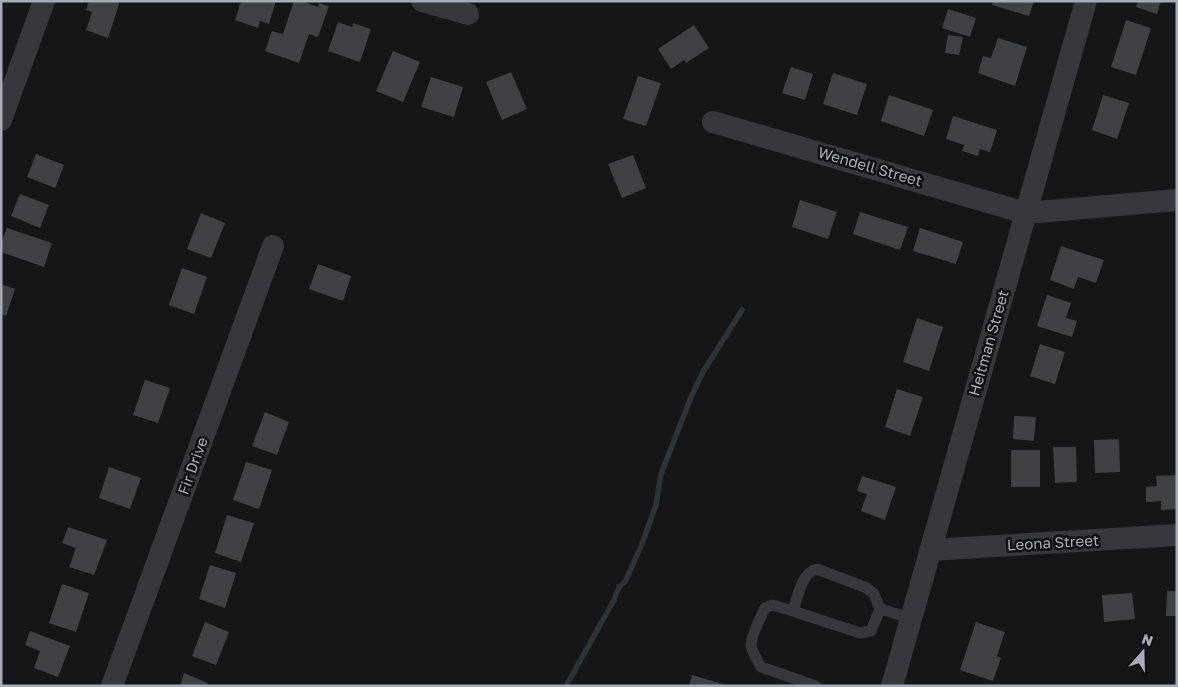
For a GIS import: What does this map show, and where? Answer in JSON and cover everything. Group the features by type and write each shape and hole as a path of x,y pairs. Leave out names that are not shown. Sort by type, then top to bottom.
{"street":[{"path":"1,120 44,1"},
{"path":"422,1 468,14"},
{"name":"Heitman Street","path":"892,686 1086,1"},
{"name":"Wendell Street","path":"713,122 1026,213"},
{"path":"1026,213 1177,200"},
{"name":"Fir Drive","path":"112,686 273,246"},
{"name":"Leona Street","path":"930,550 1177,535"}],"lane":[{"path":"793,611 806,576 810,570 816,569 867,588 874,594 880,609 871,631 860,633 772,605 765,608 751,644 752,652 757,657 761,667 816,686"},
{"path":"880,609 911,618"}],"building":[{"path":"89,1 120,1 108,38 86,30 92,12 86,10"},
{"path":"241,1 276,1 269,24 260,21 258,28 235,20"},
{"path":"294,1 301,1 318,7 319,3 329,6 318,37 309,34 299,63 265,51 272,31 283,34"},
{"path":"993,1 1034,1 1029,16 992,5"},
{"path":"1138,1 1161,1 1157,14 1136,7"},
{"path":"948,9 976,18 970,37 942,28"},
{"path":"1126,20 1151,28 1136,75 1111,67"},
{"path":"338,22 352,27 353,23 371,29 360,62 328,51"},
{"path":"694,25 709,48 686,63 684,60 671,69 658,49"},
{"path":"948,35 963,37 959,55 945,53"},
{"path":"998,38 1027,47 1015,86 978,73 983,56 991,58"},
{"path":"393,51 420,62 403,102 376,91"},
{"path":"791,67 813,74 805,100 782,93"},
{"path":"511,72 527,109 502,120 486,82"},
{"path":"833,73 867,84 857,115 823,104"},
{"path":"638,76 661,83 646,126 623,119"},
{"path":"431,77 463,87 454,117 421,107"},
{"path":"889,95 933,110 924,136 881,121"},
{"path":"1103,95 1129,103 1117,139 1092,130"},
{"path":"953,116 997,130 990,152 980,149 978,156 962,151 964,145 946,139"},
{"path":"36,154 64,165 55,188 27,177"},
{"path":"633,155 646,188 622,198 608,164"},
{"path":"20,194 49,205 40,228 11,216"},
{"path":"800,200 837,212 828,239 792,227"},
{"path":"860,212 908,227 900,250 853,234"},
{"path":"201,213 225,223 211,258 187,249"},
{"path":"7,228 52,243 44,267 1,252 1,243"},
{"path":"920,228 963,242 956,264 913,251"},
{"path":"1061,246 1104,260 1096,283 1078,277 1074,289 1050,280"},
{"path":"318,264 351,276 343,301 309,289"},
{"path":"182,268 207,277 194,314 169,305"},
{"path":"1,284 15,289 6,316 1,314"},
{"path":"1047,295 1071,303 1066,318 1077,321 1072,337 1037,326"},
{"path":"917,318 943,327 929,371 903,362"},
{"path":"1040,344 1065,352 1055,384 1030,376"},
{"path":"145,380 170,388 158,423 133,415"},
{"path":"897,389 923,397 910,436 885,427"},
{"path":"265,412 289,422 277,455 252,446"},
{"path":"1014,416 1036,417 1034,441 1013,439"},
{"path":"1119,439 1120,472 1095,473 1094,440"},
{"path":"1053,447 1076,447 1077,482 1055,483"},
{"path":"1011,450 1040,450 1040,487 1011,487"},
{"path":"246,462 272,470 259,509 233,500"},
{"path":"109,467 141,478 130,509 99,498"},
{"path":"1177,475 1177,509 1161,510 1161,501 1146,502 1146,487 1157,486 1156,476"},
{"path":"862,476 896,487 885,520 861,511 867,494 857,491"},
{"path":"227,515 254,523 241,562 215,553"},
{"path":"68,527 107,540 94,575 69,567 76,548 62,543"},
{"path":"210,565 236,573 225,608 199,599"},
{"path":"62,584 89,593 76,632 49,623"},
{"path":"1167,591 1177,591 1177,616 1166,616"},
{"path":"1132,593 1135,619 1104,622 1102,595"},
{"path":"205,622 229,632 216,665 192,656"},
{"path":"976,622 1005,632 997,656 1001,658 993,681 960,670"},
{"path":"30,631 70,646 58,677 34,668 40,651 25,645"},
{"path":"184,673 208,683 207,686 180,686"},
{"path":"692,675 726,685 726,686 689,686"}],"waterway":[{"path":"566,686 614,600 619,587 625,582 642,544 656,505 661,474 691,397 703,372 742,310"}]}
